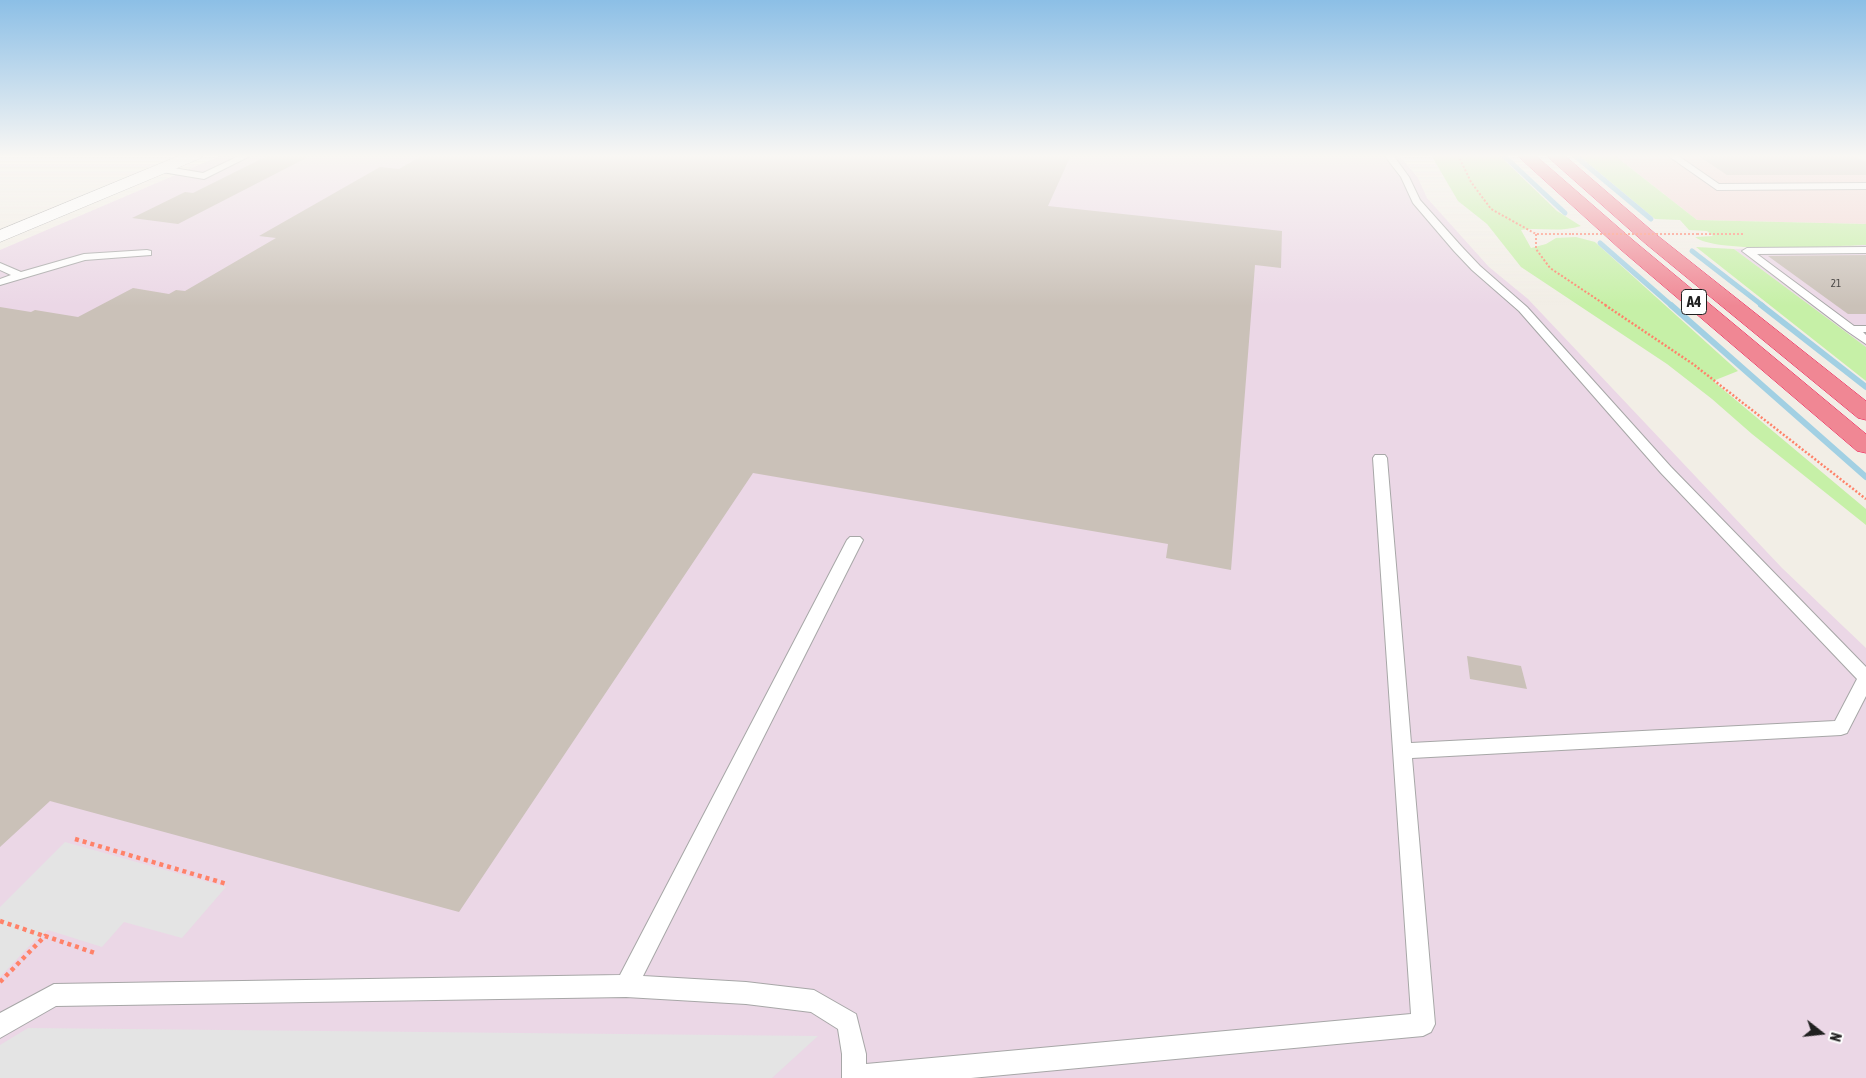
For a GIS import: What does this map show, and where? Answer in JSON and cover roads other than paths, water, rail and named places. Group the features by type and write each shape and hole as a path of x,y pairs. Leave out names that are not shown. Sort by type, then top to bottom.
{"highway":[{"name":"A4","path":"1582,205 1866,446"},
{"name":"A4","path":"1612,205 1652,240 1866,413"}],"street":[{"path":"0,237 76,205"}],"lane":[{"path":"1401,751 1841,728 1866,678 1666,470 1523,309 1476,268 1421,205"},
{"path":"1866,250 1747,251 1866,340"},
{"path":"0,282 84,257 148,253"},
{"path":"0,266 20,276"},
{"path":"1851,329 1866,329"},
{"path":"0,1026 54,995 626,986 746,993 814,1001 848,1022 854,1054 854,1077 1423,1024 1380,458"},
{"path":"626,986 855,540"}],"waterway":[{"path":"1557,205 1565,213"},
{"path":"1635,205 1651,219"},
{"path":"1600,243 1672,306"},
{"path":"1692,251 1763,306"},
{"path":"1671,305 1866,477"},
{"path":"1761,305 1866,387"}]}
